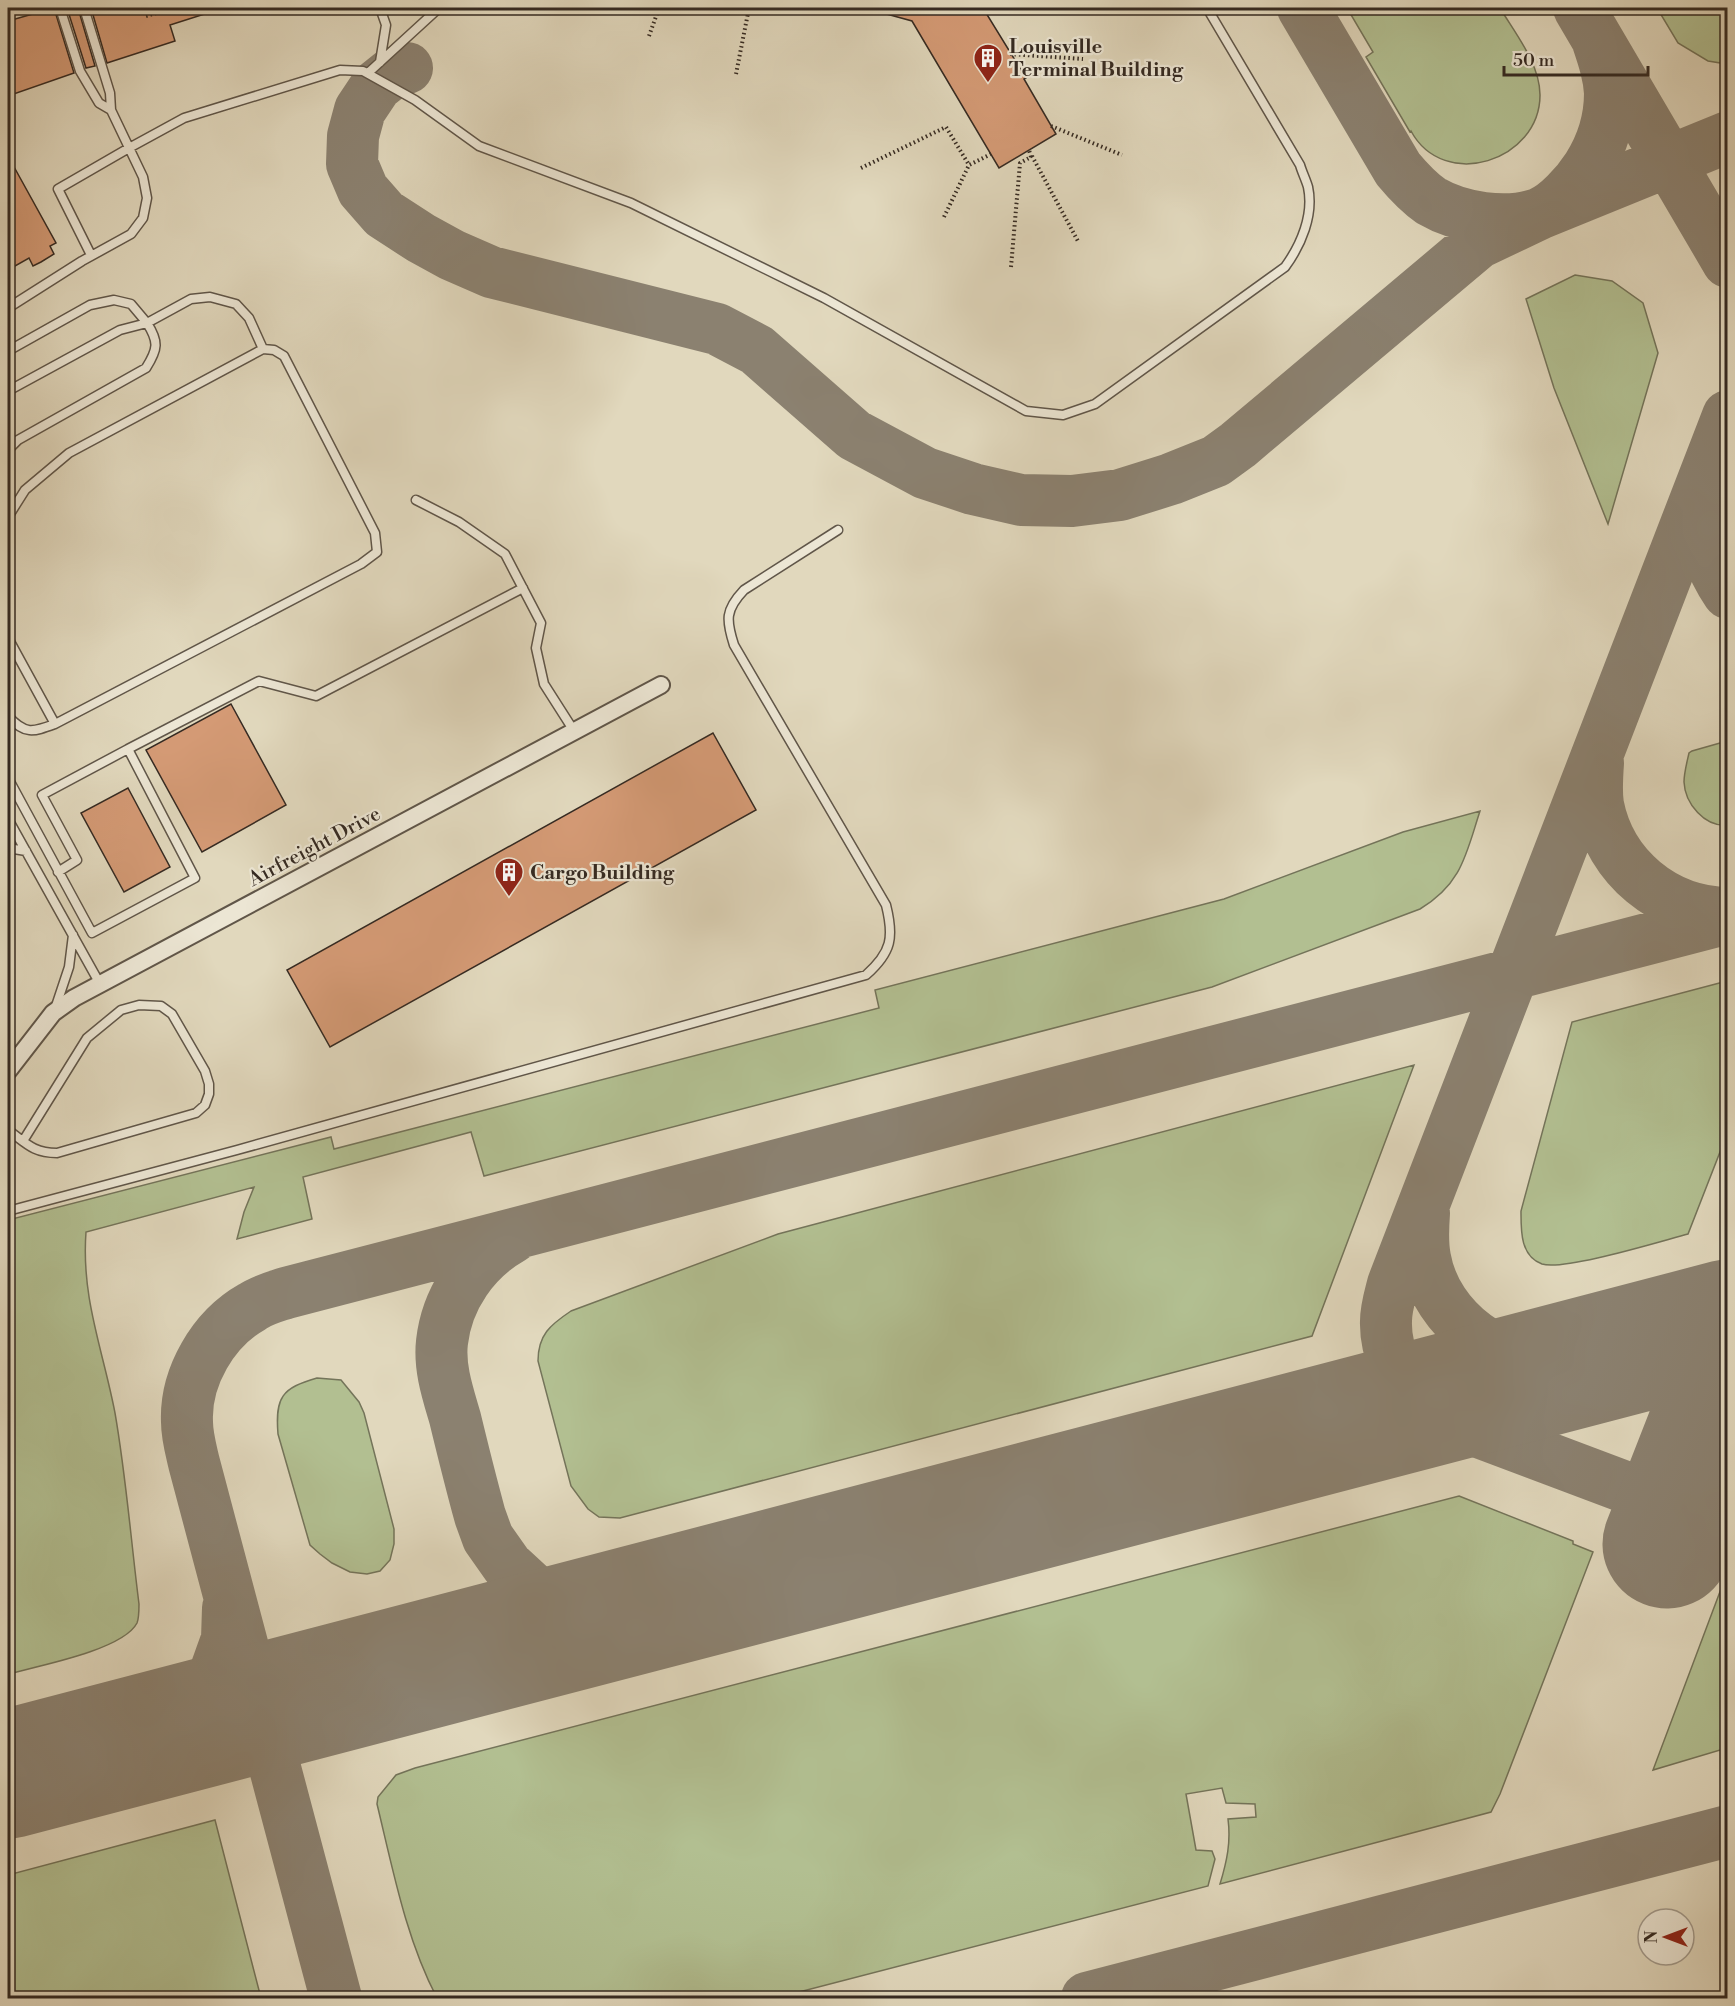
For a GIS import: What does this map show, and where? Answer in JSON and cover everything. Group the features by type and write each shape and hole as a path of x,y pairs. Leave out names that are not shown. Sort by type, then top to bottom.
{"street":[{"name":"Airfreight Drive","path":"8,1071 53,1013 74,998 661,685"}],"lane":[{"path":"60,8 80,71 99,103 111,110"},
{"path":"8,308 92,255 131,234 143,218 147,198 143,177 111,110 110,93 84,8"},
{"path":"380,8 386,25 380,62"},
{"path":"368,73 440,8"},
{"path":"92,255 58,189 184,118 340,70 363,70 415,100 479,146 631,203 824,298 1026,411 1063,415 1095,404 1285,267 1296,252 1305,230 1309,208 1308,188 1300,165 1207,8"},
{"path":"8,391 120,330 147,322 191,299 210,297 236,304 249,318 263,349"},
{"path":"8,351 90,305 114,300 131,304 147,322 155,336 156,353 146,368 18,440 8,450"},
{"path":"8,517 25,490 69,453 263,349 274,350 284,356 375,533 377,552 361,564 55,724 34,732 21,729 8,716"},
{"path":"416,500 459,522 505,554 541,622 536,648 544,684 574,731"},
{"path":"8,1211 237,1150 866,975 880,962 888,947 891,926 886,905 734,645 729,630 728,616 732,602 744,590 838,530"},
{"path":"58,872 77,860 42,795 259,681 316,696 523,588"},
{"path":"8,638 55,724"},
{"path":"8,778 92,933 195,878 128,749"},
{"path":"8,819 100,984"},
{"path":"8,848 26,851"},
{"path":"53,1013 69,967 73,934"},
{"path":"8,1130 23,1141 38,1151 57,1153 196,1113 205,1105 209,1094 209,1084 205,1071 172,1014 161,1006 139,1005 121,1010 104,1023 87,1038 23,1141"}],"path":[{"path":"145,10 154,8"},
{"path":"146,16 174,8"},
{"path":"541,13 546,8"},
{"path":"649,36 659,8"},
{"path":"736,74 749,8"},
{"path":"1010,54 1083,59"},
{"path":"1051,126 1122,155"},
{"path":"861,168 946,127 969,165"},
{"path":"1011,267 1020,163 1031,157 1029,150 1079,243"},
{"path":"944,217 969,165 991,154"}],"green space":[{"path":"1347,8 1500,8 1526,49 1539,83 1540,95 1536,118 1524,137 1508,151 1488,161 1466,164 1445,160 1426,150 1410,132 1366,57 1373,52"},
{"path":"1657,8 1727,8 1727,64 1708,61 1678,43"},
{"path":"1575,275 1612,281 1643,303 1658,353 1608,524 1554,388 1526,299"},
{"path":"1727,741 1727,825 1719,825 1704,818 1692,806 1685,790 1684,779 1689,753"},
{"path":"1480,811 1466,854 1454,878 1445,889 1420,909 1212,987 484,1176 471,1132 303,1177 312,1219 237,1239 254,1187 86,1232 85,1256 90,1302 119,1437 139,1604 138,1619 129,1633 98,1649 8,1674 8,1220 331,1137 334,1149 879,1008 875,990 1224,899 1403,832"},
{"path":"1727,981 1727,1134 1688,1234 1570,1263 1553,1265 1542,1264 1535,1260 1529,1255 1523,1242 1521,1211 1572,1022"},
{"path":"1414,1065 1312,1336 620,1518 599,1517 588,1509 571,1486 538,1361 543,1337 551,1326 571,1311 778,1234"},
{"path":"317,1378 341,1380 359,1402 364,1413 394,1529 394,1544 390,1560 380,1571 367,1574 350,1572 332,1563 310,1545 278,1434 277,1421 280,1403 288,1390"},
{"path":"1459,1496 1573,1541 1573,1544 1593,1552 1500,1794 1491,1812 1220,1884 1228,1852 1228,1819 1256,1817 1255,1804 1226,1803 1222,1788 1186,1794 1196,1850 1212,1851 1215,1859 1208,1886 776,1998 437,1998 426,1975 401,1904 377,1804 378,1797 396,1775 415,1768"},
{"path":"1727,1573 1727,1748 1653,1770"},
{"path":"215,1820 261,1998 8,1998 8,1875"}],"building":[{"path":"54,8 74,73 8,96 8,38 13,36 8,21"},
{"path":"67,8 78,8 95,66 86,68"},
{"path":"91,8 213,8 214,11 170,25 175,41 107,63"},
{"name":"Louisville Terminal Building","path":"880,8 983,8 1026,78 1024,79 1056,134 999,168 912,21 879,12"},
{"path":"8,156 56,243 50,246 54,254 41,262 33,266 29,258 8,270"},
{"path":"231,704 286,805 202,852 146,750"},
{"name":"Cargo Building","path":"713,733 756,810 330,1047 287,970"},
{"path":"128,788 170,867 124,892 81,813"}],"taxiway":[{"path":"1303,8 1398,169 1417,190 1431,201 1455,212 1483,218 1512,219 1545,211 1566,194 1588,167 1604,132 1610,103 1608,79 1597,39"},
{"path":"1579,8 1728,262"},
{"path":"407,68 391,74 376,86 360,110 353,136 352,164 363,190 384,214 452,255 491,272 717,329 757,350 854,435 925,473 973,489 1021,500 1072,501 1120,495 1171,479 1216,461 1478,243 1539,214 1728,137"},
{"path":"1681,1508 1452,1422 1430,1409 1407,1388 1396,1367 1388,1344 1386,1316 1393,1284 1728,416"},
{"path":"1702,492 1701,519 1709,557 1728,593"},
{"path":"1598,763 1597,800 1604,827 1614,848 1628,866 1643,882 1662,895 1705,911 1728,913"},
{"path":"336,1998 194,1463 188,1432 188,1405 196,1372 214,1341 238,1316 260,1302 286,1293 1728,918"},
{"path":"1424,1213 1425,1258 1432,1281 1443,1302 1476,1336 1496,1349 1518,1358 1541,1362 1571,1361 1707,1326"},
{"path":"513,1237 486,1256 456,1295 445,1326 441,1352 445,1381 480,1516 488,1538 507,1565 533,1589 567,1605 597,1612 632,1609 811,1565"},
{"path":"1728,1407 1718,1436 1720,1467 1728,1491"},
{"path":"143,1739 185,1714 212,1681 227,1639 228,1608"},
{"path":"8,1773 15,1772"},
{"path":"1087,1998 1728,1831"}],"runway":[{"path":"8,1774 1728,1324"},
{"path":"1667,1544 1728,1388"}],"place":[{"name":"Louisville Terminal Building","path":"988,84"},
{"name":"Cargo Building","path":"509,898"}]}
